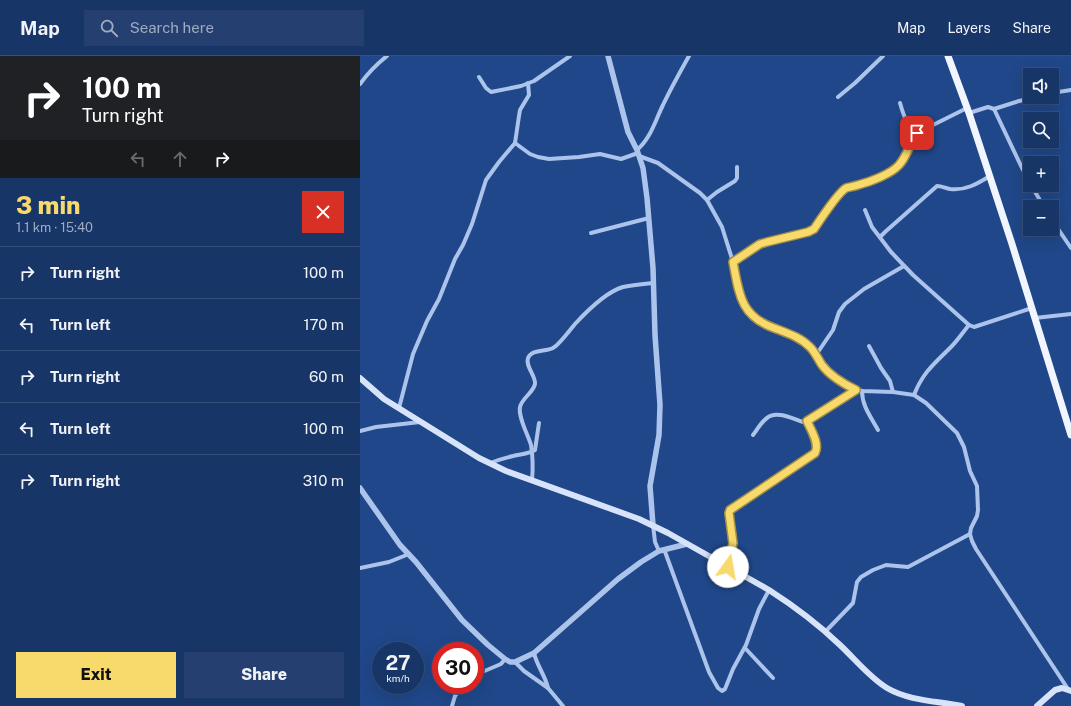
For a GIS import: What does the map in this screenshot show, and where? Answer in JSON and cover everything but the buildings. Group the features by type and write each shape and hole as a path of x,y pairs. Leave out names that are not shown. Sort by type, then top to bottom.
{"main road":[{"path":"948,56 990,176 1071,435"},
{"path":"360,378 384,399 490,463 532,481 625,513 653,525 769,590 826,631 876,681 888,688 907,697 962,706"},
{"path":"1037,706 1055,690 1062,688 1069,690"}],"street":[{"path":"360,84 367,74 387,56"},
{"path":"480,77 486,88 491,92 521,86 534,81 570,56"},
{"path":"608,56 628,132 643,168 648,198 660,405 659,435 650,486 655,542 661,550 709,672 718,688 722,691 725,689 733,669 745,648 759,609 769,590"},
{"path":"515,143 530,154 549,159 600,154 622,159 638,153 649,137 662,106 689,56"},
{"path":"838,97 860,79 883,56"},
{"path":"399,408 413,354 472,224 486,180 515,143 520,110 529,95 528,83"},
{"path":"1059,92 1070,91"},
{"path":"994,110 1023,100"},
{"path":"900,103 907,125 915,135"},
{"path":"733,262 760,244 808,232 814,229 841,193 847,188 878,178 899,166 905,158 917,133 933,124 968,110 988,107 994,110 1023,170"},
{"path":"638,153 658,163 694,188 707,200 722,227 733,262 740,297 745,306 760,321 771,327 791,334 809,346 833,377 850,387 862,391 893,392 914,395 926,403 956,433 964,447 970,471 977,486 978,510 977,516 971,528 970,534 972,541 1069,690"},
{"path":"643,168 650,159"},
{"path":"707,200 737,178 737,167"},
{"path":"880,237 937,186 940,185 951,189 968,188 990,176"},
{"path":"865,210 872,227 891,252 913,275 968,324 974,327 1032,308"},
{"path":"591,233 649,218"},
{"path":"1059,230 1071,248"},
{"path":"816,355 833,330 839,312 845,304 864,289 904,266"},
{"path":"532,481 534,468 531,446 520,414 521,404 535,385 528,364 528,359 536,352 542,352 553,348 589,310 615,290 624,287 653,283"},
{"path":"1035,318 1071,314"},
{"path":"914,395 925,374 952,346 968,324"},
{"path":"869,346 890,381 893,392"},
{"path":"753,435 767,418 775,415 803,422 807,421 856,390"},
{"path":"862,391 864,406 878,430"},
{"path":"728,567 733,543 729,513 730,510 815,453 817,450 816,441 807,421"},
{"path":"360,431 376,427 420,422"},
{"path":"490,463 531,453 535,450 539,423"},
{"path":"360,488 400,545 416,562 462,620 488,646 510,662 515,662 534,653 618,579 642,562 661,550 687,544"},
{"path":"826,631 853,603 857,582 861,576 886,565 908,567 970,534"},
{"path":"360,568 389,562 409,554"},
{"path":"745,648 773,678"},
{"path":"534,653 537,663 546,679 548,688"},
{"path":"484,671 501,664 505,659"},
{"path":"515,662 524,671 548,688 563,706"},
{"path":"452,706 456,694"}],"route":[{"path":"728,567 733,543 729,513 730,510 815,453 817,450 816,441 807,421 856,390 833,377 809,346 791,334 771,327 760,321 750,313 740,297 733,262 760,244 808,232 814,229 841,193 847,188 878,178 899,166 905,158 917,133"}]}
